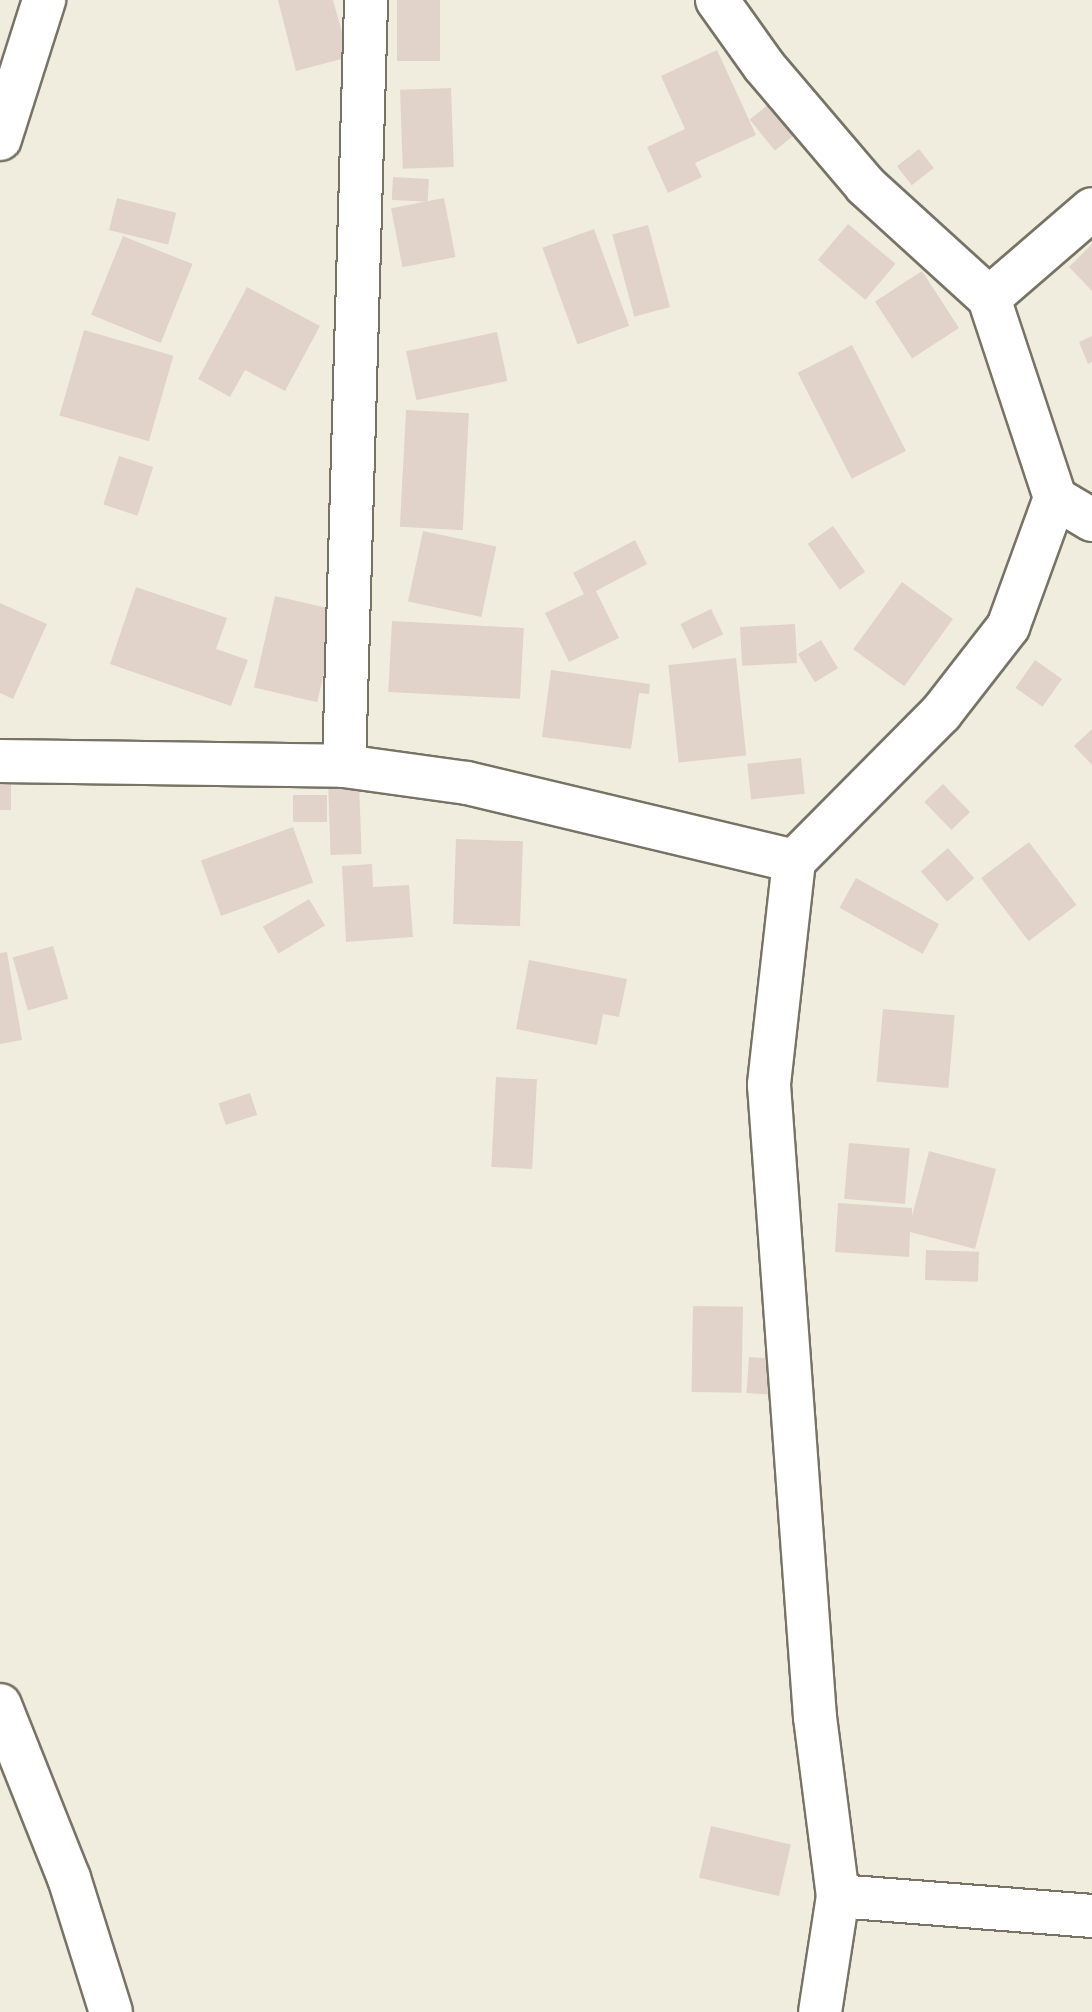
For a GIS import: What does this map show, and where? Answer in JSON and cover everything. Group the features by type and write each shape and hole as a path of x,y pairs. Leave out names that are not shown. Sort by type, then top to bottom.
{"street":[{"path":"0,139 44,0"},
{"path":"344,766 366,0"},
{"path":"717,0 764,66 866,186 989,298 1055,498 1008,627 941,713 794,861 769,1085 815,1717 838,1896 820,2012"},
{"path":"989,298 1092,209"},
{"path":"1055,498 1092,520"},
{"path":"0,761 344,766 467,783 794,861"},
{"path":"0,1705 69,1878 111,2012"},
{"path":"838,1896 1092,1916"}],"building":[{"path":"278,0 333,0 349,57 296,71"},
{"path":"397,0 440,0 440,61 397,61"},
{"path":"717,50 756,135 695,163 702,177 668,193 647,147 685,129 661,76"},
{"path":"451,88 454,167 403,169 400,90"},
{"path":"780,95 805,126 775,151 750,120"},
{"path":"919,149 934,168 912,185 897,166"},
{"path":"393,177 429,179 428,202 392,200"},
{"path":"117,198 176,213 168,245 109,230"},
{"path":"444,198 455,257 402,267 391,208"},
{"path":"848,224 895,264 865,300 818,260"},
{"path":"648,225 670,307 634,317 612,235"},
{"path":"594,229 629,326 578,345 542,248"},
{"path":"123,236 193,264 161,343 91,315"},
{"path":"1092,244 1092,291 1069,267"},
{"path":"922,271 959,328 912,359 875,301"},
{"path":"247,287 320,326 285,391 245,370 230,397 198,379"},
{"path":"84,330 173,356 149,441 59,416"},
{"path":"497,332 507,381 416,400 406,351"},
{"path":"1092,336 1092,362 1088,364 1079,342"},
{"path":"852,345 906,451 852,479 798,373"},
{"path":"406,410 469,413 463,530 400,527"},
{"path":"119,456 153,467 137,516 103,505"},
{"path":"833,526 865,572 840,590 808,544"},
{"path":"423,531 496,547 481,617 408,601"},
{"path":"635,540 647,564 596,591 619,638 569,662 545,613 584,594 573,573"},
{"path":"902,582 953,619 904,686 853,649"},
{"path":"136,587 227,618 216,649 248,660 231,706 110,664"},
{"path":"275,596 338,611 317,702 254,688"},
{"path":"0,603 47,624 13,699 0,693"},
{"path":"711,609 723,634 693,649 680,624"},
{"path":"392,621 524,628 520,699 388,692"},
{"path":"795,624 797,663 742,666 740,627"},
{"path":"821,640 838,668 815,682 798,654"},
{"path":"736,658 746,755 679,763 668,665"},
{"path":"1035,660 1062,679 1043,707 1015,688"},
{"path":"551,670 650,684 649,694 639,693 631,749 542,737"},
{"path":"1092,729 1092,765 1074,746"},
{"path":"801,758 805,794 751,799 747,764"},
{"path":"0,779 11,779 11,810 0,810"},
{"path":"359,781 362,854 331,855 328,782"},
{"path":"943,784 970,812 951,830 924,802"},
{"path":"293,795 327,795 327,822 293,822"},
{"path":"293,827 313,882 221,916 201,861"},
{"path":"456,839 523,841 520,926 453,924"},
{"path":"1029,842 1077,905 1029,941 981,878"},
{"path":"948,848 974,878 947,902 921,872"},
{"path":"372,864 373,887 409,885 413,937 346,942 342,866"},
{"path":"856,878 939,924 923,954 840,908"},
{"path":"309,899 325,926 279,953 263,927"},
{"path":"53,946 68,999 28,1010 13,958"},
{"path":"7,952 22,1040 0,1044 0,953"},
{"path":"529,960 627,979 619,1017 603,1014 597,1045 516,1029"},
{"path":"883,1009 955,1015 948,1088 877,1082"},
{"path":"496,1077 537,1079 532,1169 491,1167"},
{"path":"250,1093 257,1115 226,1125 219,1103"},
{"path":"849,1143 910,1148 905,1204 844,1199"},
{"path":"929,1151 996,1169 975,1249 910,1232 909,1257 835,1252 838,1203 912,1208 912,1216"},
{"path":"926,1250 979,1252 978,1282 925,1280"},
{"path":"693,1306 743,1307 741,1393 691,1392"},
{"path":"749,1357 780,1359 777,1395 746,1393"},
{"path":"711,1826 791,1844 779,1896 699,1878"}]}
